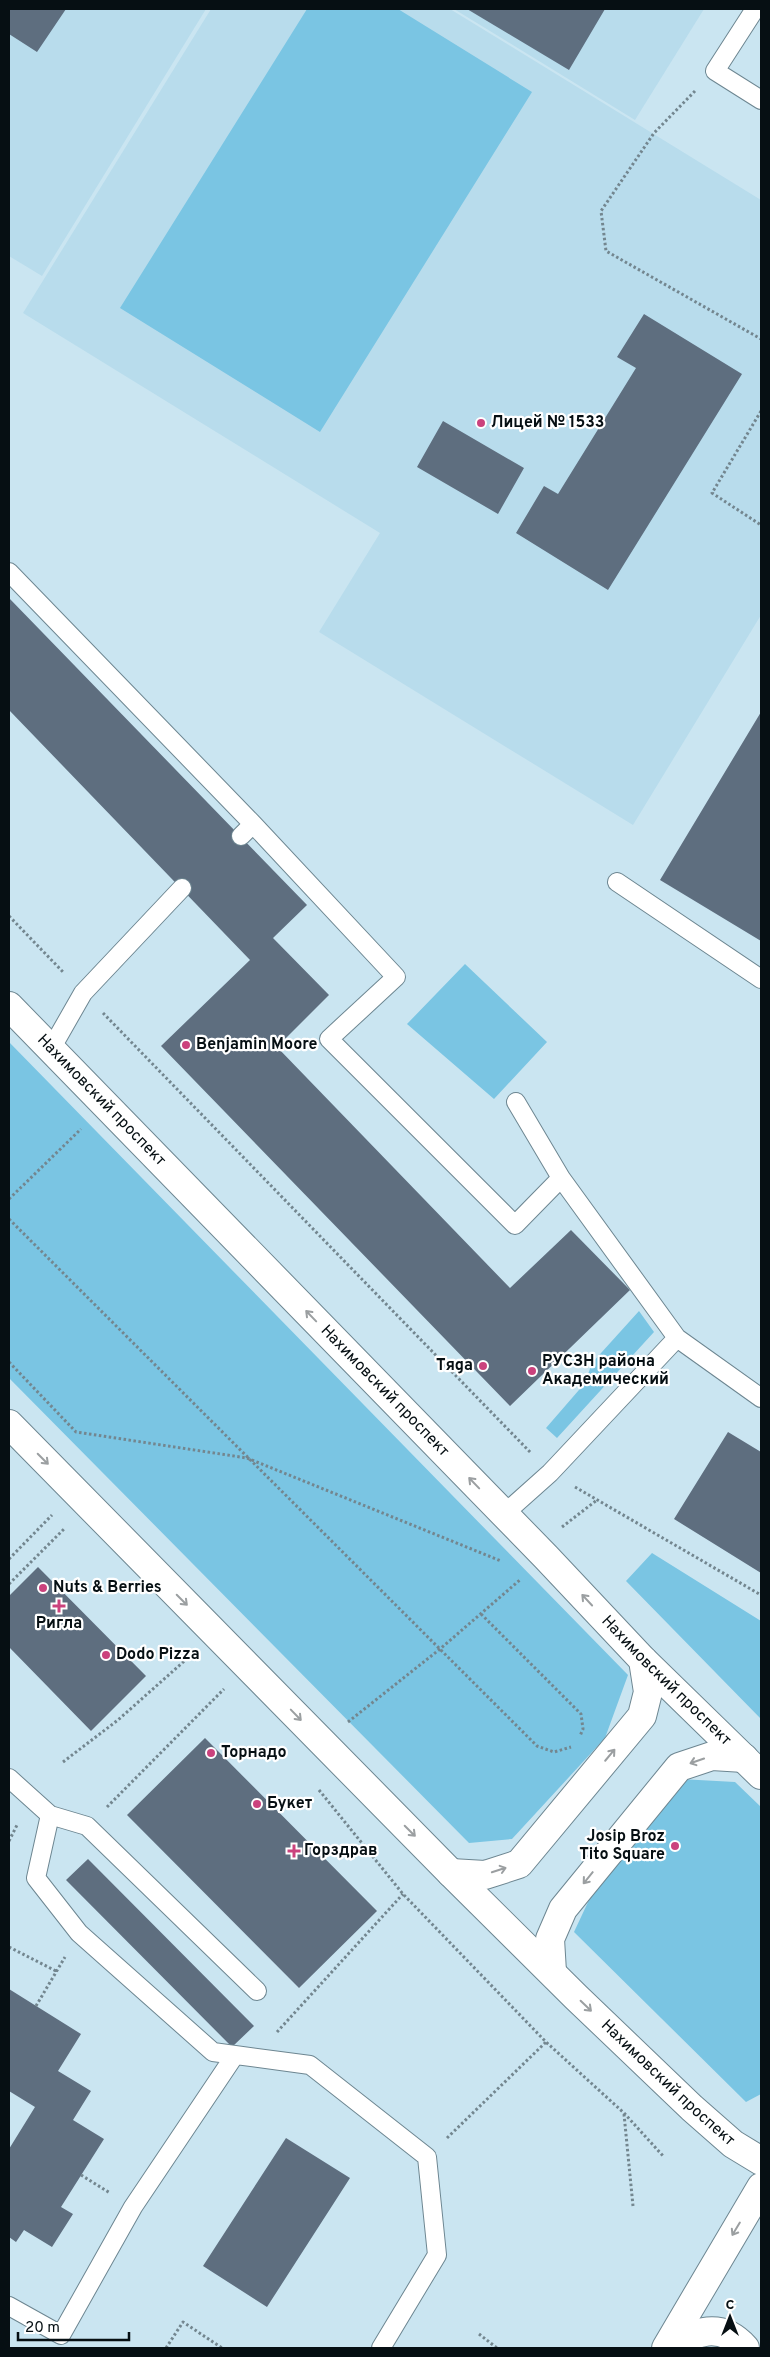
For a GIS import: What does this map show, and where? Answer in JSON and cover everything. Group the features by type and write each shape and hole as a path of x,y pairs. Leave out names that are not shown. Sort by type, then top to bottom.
{"main road":[{"name":"Нахимовский проспект","path":"9,1006 504,1514 643,1660 753,1767"},
{"name":"Нахимовский проспект","path":"9,1424 451,1873 552,1972 692,2108 733,2144 761,2161"},
{"path":"451,1873 485,1875 519,1864 642,1716 648,1692 643,1660"},
{"path":"552,1972 550,1939 563,1909 679,1767 712,1756 753,1767"},
{"path":"667,2348 761,2187"},
{"path":"667,2348 688,2335 712,2330 736,2338 745,2348"}],"lane":[{"path":"755,9 716,71 761,100"},
{"path":"9,572 247,830 396,977 329,1039 515,1225 561,1178"},
{"path":"617,882 761,979"},
{"path":"50,1049 83,994 182,888"},
{"path":"516,1102 561,1178 677,1338 761,1398"},
{"path":"504,1514 550,1473 677,1338"},
{"path":"9,1778 50,1815 87,1826 257,1991"},
{"path":"50,1815 36,1878 79,1933 213,2052 310,2065 427,2157 437,2255 381,2348"},
{"path":"9,2306 61,2335 133,2207 235,2055"}],"path":[{"path":"716,71 654,133 601,211 606,251 761,339"},
{"path":"761,411 712,493 761,525"},
{"path":"9,916 550,1473"},
{"path":"9,1199 86,1124"},
{"path":"9,1219 537,1746 554,1752 575,1746"},
{"path":"9,1362 76,1432 247,1458 504,1562"},
{"path":"597,1500 761,1595"},
{"path":"9,1559 56,1511"},
{"path":"9,1584 69,1524"},
{"path":"342,1727 440,1649 522,1578"},
{"path":"481,1614 581,1714 583,1729 579,1738"},
{"path":"63,1762 118,1720 196,1650"},
{"path":"87,1826 229,1684"},
{"path":"318,1789 404,1894 546,2042 624,2113 664,2157"},
{"path":"252,2058 404,1894"},
{"path":"36,2006 79,1933"},
{"path":"9,1947 56,1970"},
{"path":"427,2157 546,2042"},
{"path":"624,2113 633,2206"},
{"path":"166,2348 183,2322 222,2348"},
{"path":"479,2334 497,2348"}],"shaded area":[{"path":"9,9 206,9 42,276 9,256"},
{"name":"Лицей № 1533","path":"211,9 450,9 761,200 761,615 633,825 319,632 380,533 23,313"},
{"path":"307,9 398,9 532,92 320,432 120,308"},
{"path":"454,9 704,9 635,120"},
{"path":"465,964 547,1042 494,1099 407,1024"},
{"path":"9,1042 628,1675 605,1738 512,1839 469,1843 9,1378"},
{"path":"639,1311 654,1332 557,1438 546,1428 585,1383 592,1363"},
{"path":"652,1553 761,1621 761,1719 626,1581"},
{"path":"680,1779 735,1782 761,1807 761,2094 746,2102 574,1932 597,1883"}],"building":[{"path":"9,9 66,9 37,52 9,34"},
{"path":"467,9 605,9 569,70"},
{"path":"644,314 742,374 608,590 516,533 544,486 558,494 636,368 617,357"},
{"path":"443,421 524,468 498,514 417,467"},
{"path":"9,598 307,905 273,938 329,995 277,1047 510,1288 571,1230 630,1290 510,1406 161,1046 250,960 9,710"},
{"path":"761,712 761,941 660,880"},
{"path":"728,1432 761,1452 761,1573 674,1519"},
{"path":"38,1567 146,1676 91,1731 9,1647 9,1596"},
{"path":"205,1738 377,1911 299,1988 127,1815"},
{"path":"88,1859 254,2026 232,2047 66,1880"},
{"path":"9,1989 81,2034 58,2071 91,2091 73,2120 104,2139 61,2207 73,2214 52,2247 24,2230 16,2242 9,2237 9,2149 35,2107 9,2091"},
{"path":"286,2138 350,2178 267,2307 203,2266"}],"place":[{"name":"Лицей № 1533","path":"481,423"},
{"name":"Benjamin Moore","path":"186,1045"},
{"name":"Тяga","path":"483,1366"},
{"name":"РУСЗН района Академический","path":"532,1371"},
{"name":"Nuts & Berries","path":"43,1588"},
{"name":"Ригла","path":"59,1606"},
{"name":"Dodo Pizza","path":"106,1655"},
{"name":"Торнадо","path":"211,1753"},
{"name":"Букет","path":"257,1804"},
{"name":"Josip Broz Tito Square","path":"675,1846"},
{"name":"Горздрав","path":"294,1851"}]}
